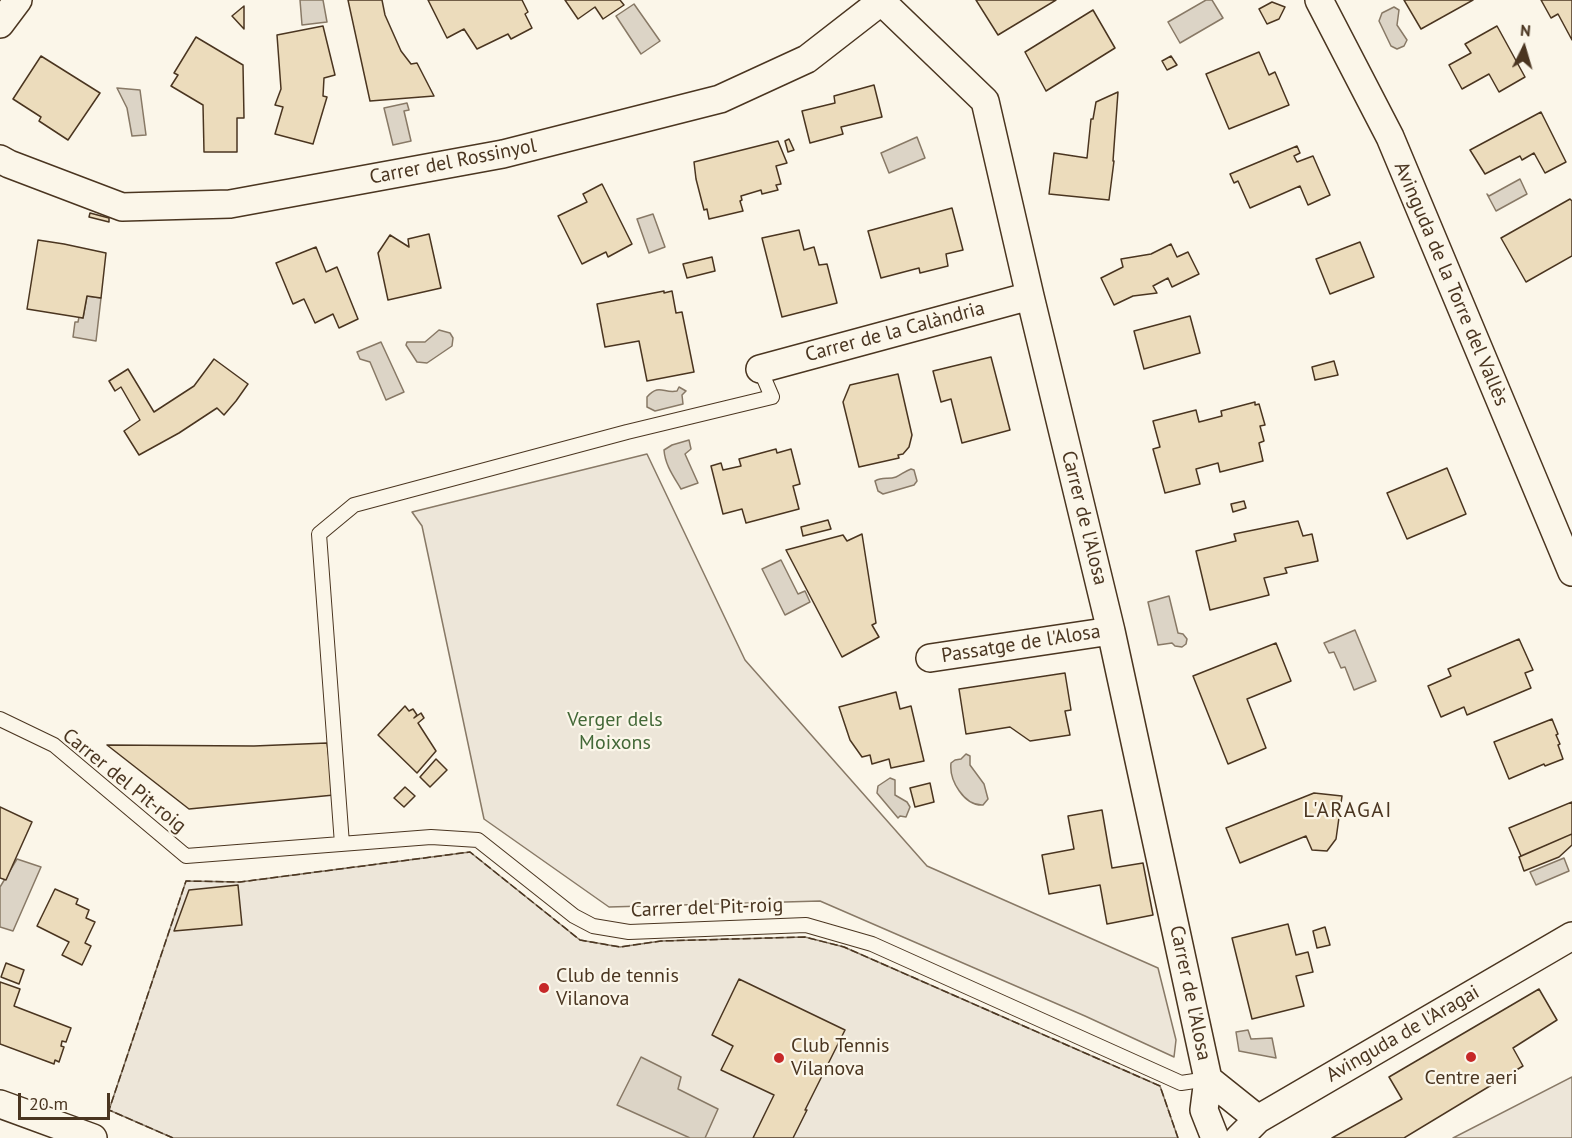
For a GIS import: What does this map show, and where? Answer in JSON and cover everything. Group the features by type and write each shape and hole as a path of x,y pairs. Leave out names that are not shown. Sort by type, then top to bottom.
{"street":[{"path":"0,24 18,0"},
{"name":"Carrer del Rossinyol","path":"0,159 122,207 241,202 503,154 720,99 807,59 882,0"},
{"name":"Carrer de l'Alosa","path":"882,0 985,101 1111,631 1208,1079 1204,1110 1215,1138"},
{"name":"Avinguda de la Torre del Vallès","path":"1318,0 1390,137 1572,573"},
{"name":"Carrer de la Calàndria","path":"760,369 1030,296"},
{"name":"Passatge de l'Alosa","path":"930,658 1111,631"},
{"name":"Avinguda de l'Aragai","path":"1239,1138 1258,1119 1572,936"},
{"name":"Carrer de l'Alosa","path":"1208,1079 1258,1119"},
{"path":"0,1104 93,1138"}],"lane":[{"path":"342,844 319,534 354,505 627,432 772,397 760,369"},
{"name":"Carrer del Pit-roig","path":"0,719 54,745 186,856 431,837 478,840 574,916 593,926 629,932 806,925 872,944 1180,1083 1208,1079"}],"green space":[{"name":"Verger dels Moixons","path":"647,454 745,660 927,866 1158,968 1176,1040 1174,1057 820,901 609,907 484,819 422,526 412,512"},
{"name":"Club de tennis Vilanova","path":"470,852 580,940 620,947 661,941 805,937 844,947 1160,1086 1178,1138 173,1138 109,1110 186,881 240,882"},
{"path":"1572,1077 1572,1138 1453,1138"}],"shaded area":[{"path":"300,0 323,0 327,22 302,25"},
{"path":"1206,0 1212,0 1223,18 1180,43 1168,22"},
{"path":"634,4 660,41 641,54 616,16"},
{"path":"1394,7 1399,10 1397,25 1407,40 1404,46 1397,49 1391,46 1379,21 1382,13"},
{"path":"117,88 140,90 146,135 132,136 127,108"},
{"path":"407,103 409,110 404,111 411,141 393,145 384,108"},
{"path":"917,137 925,158 889,173 881,153"},
{"path":"1520,179 1527,194 1496,211 1487,194 1489,196"},
{"path":"653,214 665,247 649,253 637,219"},
{"path":"87,296 101,298 96,341 73,337 75,322 78,322 79,317 83,318"},
{"path":"439,330 450,333 453,338 452,346 427,363 417,362 406,345 407,342 425,342"},
{"path":"381,342 404,392 386,400 370,362 360,359 357,352"},
{"path":"679,387 686,391 682,395 683,404 655,411 647,407 647,397 651,393 658,390 677,391"},
{"path":"689,440 691,449 685,454 698,483 681,489 668,466 664,450"},
{"path":"911,469 914,470 917,481 914,485 883,494 878,491 875,481 896,477"},
{"path":"781,560 798,594 805,591 810,602 785,615 762,569"},
{"path":"1169,596 1178,633 1183,634 1187,639 1186,644 1182,647 1172,643 1158,645 1148,602"},
{"path":"1355,630 1376,681 1354,690 1345,667 1341,668 1334,652 1329,653 1324,643"},
{"path":"966,754 970,756 970,765 984,784 988,799 983,805 964,797 952,777 951,763"},
{"path":"890,778 895,780 895,795 907,802 910,807 906,817 898,818 877,793 878,786"},
{"path":"1564,858 1569,871 1536,885 1530,872"},
{"path":"17,859 41,867 13,931 0,927 0,887"},
{"path":"1248,1030 1251,1039 1272,1038 1276,1058 1239,1051 1236,1032"},
{"path":"641,1057 681,1077 678,1089 718,1109 705,1138 690,1138 617,1105"}],"building":[{"path":"348,0 382,0 385,15 401,51 411,64 417,63 434,96 370,101"},
{"path":"428,0 522,0 528,12 525,14 532,28 511,39 508,34 477,49 464,29 447,38"},
{"path":"565,0 620,0 624,5 603,19 595,7 578,19"},
{"path":"976,0 1056,0 998,35"},
{"path":"1404,0 1473,0 1421,29"},
{"path":"1541,0 1572,0 1572,40 1558,14 1551,18"},
{"path":"1272,2 1285,7 1279,19 1267,24 1259,9"},
{"path":"244,6 244,29 232,16"},
{"path":"1093,10 1115,48 1046,91 1025,52"},
{"path":"323,26 335,75 324,78 323,96 327,97 313,144 275,134 283,107 275,105 281,89 277,35"},
{"path":"1497,26 1525,77 1499,92 1489,74 1462,89 1449,65 1471,53 1465,44"},
{"path":"196,37 243,65 244,118 237,118 237,152 204,152 203,105 171,86 178,75 174,73"},
{"path":"1259,52 1269,75 1275,72 1289,105 1229,129 1206,74"},
{"path":"41,56 100,93 68,140 39,121 41,117 13,99"},
{"path":"1171,56 1177,65 1167,70 1162,61"},
{"path":"874,85 882,117 841,127 843,134 810,143 802,111 835,103 834,96"},
{"path":"1118,92 1109,200 1049,194 1054,153 1087,158 1091,119 1093,119 1096,102"},
{"path":"1541,112 1566,162 1545,173 1534,153 1522,160 1520,156 1485,174 1470,150"},
{"path":"789,139 794,150 788,152 785,141"},
{"path":"778,141 787,163 776,166 781,184 776,185 778,190 762,194 761,190 741,196 743,211 709,219 707,209 704,210 694,162"},
{"path":"1297,146 1300,153 1294,156 1297,162 1313,156 1330,195 1308,205 1300,186 1250,208 1238,181 1234,183 1230,174"},
{"path":"602,184 632,244 608,257 606,252 582,264 558,216 587,202 583,194"},
{"path":"1570,199 1572,201 1572,256 1526,282 1501,238"},
{"path":"952,208 963,250 946,254 948,266 920,273 919,268 881,278 868,231"},
{"path":"90,213 109,218 109,222 89,217"},
{"path":"799,230 804,250 814,247 819,265 827,264 837,303 782,317 762,238"},
{"path":"429,234 441,288 388,300 378,253 390,235 409,247 408,239"},
{"path":"38,240 106,253 101,298 87,296 83,318 27,309"},
{"path":"1360,242 1374,277 1330,294 1316,259"},
{"path":"1171,244 1177,257 1188,252 1199,274 1172,287 1168,278 1153,286 1157,293 1133,296 1114,305 1101,278 1123,267 1121,259 1151,254"},
{"path":"316,247 326,272 337,267 358,319 339,328 333,314 315,323 304,299 293,304 276,263"},
{"path":"712,257 715,271 687,278 683,264"},
{"path":"664,291 664,293 672,291 676,313 682,312 694,372 647,381 639,341 605,347 597,304"},
{"path":"1190,316 1200,353 1144,369 1134,331"},
{"path":"991,357 1010,430 962,443 951,399 941,402 933,371"},
{"path":"214,359 248,384 236,401 224,415 217,408 179,433 139,455 124,431 140,420 121,387 115,391 109,381 128,369 154,412 194,386"},
{"path":"1334,361 1338,375 1315,380 1312,367"},
{"path":"898,374 912,435 909,447 903,454 898,455 899,458 859,467 843,402 850,385"},
{"path":"1255,402 1255,405 1259,404 1265,425 1260,426 1264,441 1259,443 1263,461 1220,472 1218,463 1196,469 1200,484 1165,493 1153,449 1160,447 1153,421 1196,410 1199,422 1222,416 1221,411"},
{"path":"776,449 777,453 791,449 800,484 793,486 799,509 746,523 742,509 723,514 711,466 721,463 723,470 741,466 739,459"},
{"path":"1447,468 1466,514 1407,539 1387,493"},
{"path":"1244,501 1246,508 1233,512 1231,504"},
{"path":"828,520 831,529 803,536 801,527"},
{"path":"1298,521 1303,536 1312,534 1318,561 1285,568 1287,573 1264,578 1269,595 1210,610 1196,551 1236,541 1234,534"},
{"path":"862,534 876,623 872,625 879,637 842,657 786,550 843,535 847,541"},
{"path":"1519,639 1533,670 1525,673 1531,688 1467,715 1464,707 1441,717 1428,686 1451,676 1448,669"},
{"path":"1276,643 1291,681 1247,699 1266,748 1228,764 1193,676"},
{"path":"1065,673 1071,710 1065,711 1070,735 1030,741 1010,727 966,734 959,689"},
{"path":"896,692 900,709 911,706 924,761 891,768 889,759 872,764 870,755 862,757 850,740 839,707"},
{"path":"405,706 409,711 413,709 417,715 414,718 421,713 424,718 418,723 436,751 417,773 378,735"},
{"path":"1552,719 1558,734 1556,735 1560,744 1558,745 1563,759 1545,766 1544,764 1509,779 1494,742"},
{"path":"327,743 334,795 189,809 107,745 254,746"},
{"path":"436,759 447,770 430,787 420,777"},
{"path":"930,783 934,802 915,807 910,788"},
{"path":"405,787 415,796 404,807 394,798"},
{"path":"1314,793 1342,796 1336,839 1327,851 1312,850 1306,836 1240,863 1226,828"},
{"path":"1572,802 1572,834 1521,856 1509,828"},
{"path":"0,807 32,822 6,880 0,878"},
{"path":"1102,810 1112,868 1143,863 1153,915 1107,924 1100,885 1049,894 1042,855 1074,849 1068,816"},
{"path":"1572,834 1572,845 1559,857 1524,871 1519,857"},
{"path":"238,885 242,925 174,931 189,890"},
{"path":"55,889 78,899 76,904 89,910 86,918 95,922 85,943 91,946 82,965 62,955 69,942 37,926"},
{"path":"1288,924 1296,955 1308,952 1313,972 1296,976 1304,1006 1252,1019 1232,938"},
{"path":"1325,927 1330,945 1317,948 1313,931"},
{"path":"6,963 24,970 19,984 1,977"},
{"name":"Club Tennis Vilanova","path":"739,979 845,1030 793,1138 753,1138 774,1095 721,1070 733,1046 712,1035"},
{"path":"0,982 20,989 14,1006 71,1028 66,1042 62,1041 61,1046 64,1047 59,1062 55,1060 54,1064 0,1044"},
{"name":"Centre aeri","path":"1539,989 1557,1020 1513,1048 1523,1066 1404,1138 1332,1138 1402,1099 1389,1077"}],"fence":[{"path":"173,1138 109,1110 186,881 240,882 470,852 580,940 620,947 661,941 805,937 844,947 1160,1086 1178,1138"}],"place":[{"name":"Club de tennis Vilanova","path":"544,988"},
{"name":"Centre aeri","path":"1471,1057"},
{"name":"Club Tennis Vilanova","path":"779,1058"}],"district":[{"name":"L'ARAGAI","path":"1348,811"}]}
